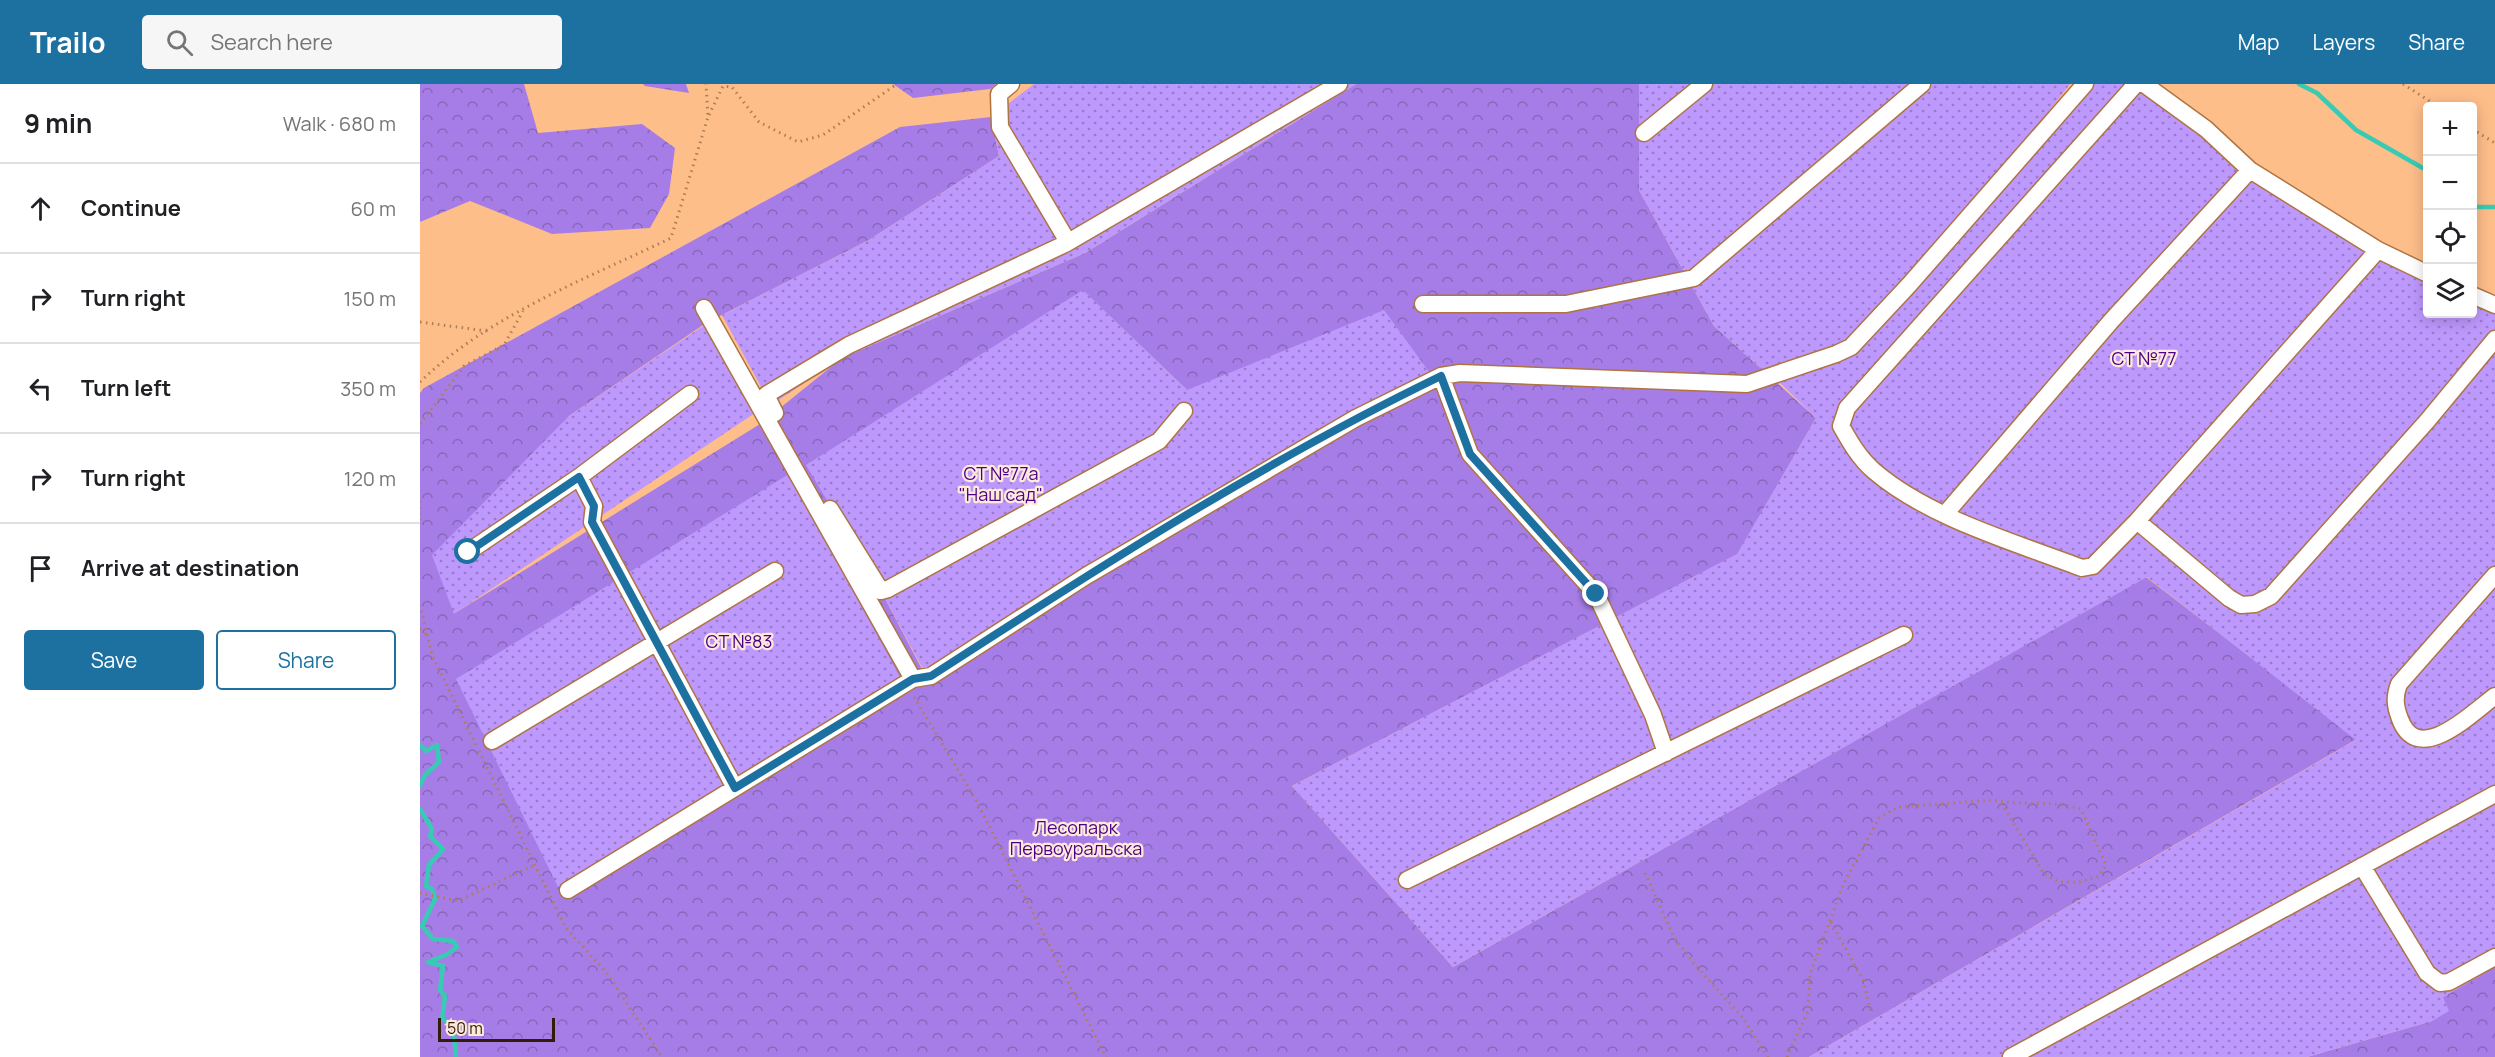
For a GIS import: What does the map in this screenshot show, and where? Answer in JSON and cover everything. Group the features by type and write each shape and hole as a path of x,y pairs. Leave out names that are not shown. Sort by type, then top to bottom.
{"street":[{"path":"1011,84 999,94 1000,126 1068,242"},
{"path":"1184,411 1159,441 880,591 805,469 766,395 849,345 1068,242 1340,84"},
{"path":"1644,134 1704,84"},
{"path":"1423,304 1566,304 1694,278 1922,84"},
{"path":"568,891 913,679 931,676 1086,576 1356,418 1441,376 1460,373 1747,384 1851,347 1909,285 2085,84"},
{"path":"2136,84 1847,408 1841,421 1855,450 1872,470 1910,497 1963,523 2082,568 2093,566 2137,521 2378,250"},
{"path":"2144,84 2206,129 2250,170 2378,250 2423,272"},
{"path":"1946,513 2112,320 2250,170"},
{"path":"2477,297 2495,305"},
{"path":"704,308 913,679"},
{"path":"2137,521 2229,598 2241,605 2263,601 2289,577 2428,420 2495,339"},
{"path":"1441,376 1470,454 1596,594 1653,715 1666,753"},
{"path":"468,552 579,477 690,394"},
{"path":"579,477 594,506 592,522 735,788"},
{"path":"492,741 775,571"},
{"path":"2495,575 2399,684 2395,693 2395,705 2402,724 2410,734 2418,739 2431,739 2442,735 2495,696"},
{"path":"1407,880 1904,635"},
{"path":"2012,1057 2495,794"},
{"path":"2362,866 2427,973 2440,982 2449,982 2495,957"}],"path":[{"path":"706,84 708,117"},
{"path":"420,381 463,346 524,309 671,238 708,117 723,86 732,87 759,122 798,142 823,135 897,84"},
{"path":"2403,84 2431,102"},
{"path":"2477,132 2495,143"},
{"path":"420,424 464,366 504,345 524,309"},
{"path":"420,322 488,331"},
{"path":"420,501 420,524"},
{"path":"420,605 432,655 566,928 607,973 662,1057"},
{"path":"420,629 428,635"},
{"path":"914,697 976,800 1106,1057"},
{"path":"1787,1057 1808,1011 1810,974 1844,882 1879,818 1898,807 2001,802 2064,804 2081,809 2106,865 2099,876 2079,882 2059,882 2044,873 2001,802"},
{"path":"420,893 458,901 534,865"},
{"path":"1645,873 1674,937 1696,966 1743,1018 1768,1057"},
{"path":"1831,922 1863,980 1871,1014"}],"green space":[{"path":"420,84 524,84 538,133 642,124 675,148 669,194 650,228 552,234 470,201 420,222"},
{"path":"643,84 686,84 689,93 645,86"},
{"path":"893,84 996,84 990,89 913,98"},
{"path":"1034,84 1356,84 1085,253 842,358 771,405 722,315 869,240 999,156 991,117"},
{"name":"Лесопарк Первоуральска","path":"1356,84 1639,84 1639,190 1714,326 1816,418 1738,554 1292,786 1453,967 2146,577 2357,739 1809,1057 420,1057 420,393 424,388 900,127 991,117 999,156 869,240 706,323 569,416 455,613 760,424 842,358 1085,253","holes":["1083,291 1187,390 924,673 881,591"]},
{"path":"1639,84 2070,84 1982,196 1847,342 1767,374 1714,326 1639,190"},
{"name":"СТ №77","path":"2081,84 2147,84 2311,210 2423,270 2423,318 2477,318 2477,296 2495,304 2495,967 2443,997 2449,1011 2432,1021 2307,1057 1809,1057 2356,740 2147,577 1453,967 1292,786 1737,554 1816,418 1779,382 1852,351"},
{"name":"СТ №77а \"Наш сад\"","path":"1083,290 1187,390 1384,310 1435,380 925,673 881,591 806,465"},
{"path":"715,318 764,407 454,614 432,555 569,416"},
{"name":"СТ №83","path":"789,474 900,677 558,887 456,679"},
{"path":"2495,967 2495,1057 2307,1057 2432,1021 2443,997"}],"waterway":[{"path":"2299,84 2317,93 2356,130 2423,168"},
{"path":"2477,206 2495,207"},
{"path":"420,745 426,751 437,745 439,762 425,775 420,785"},
{"path":"420,809 432,829 430,836 443,849 429,865 426,886 432,889 435,899 422,926 433,939 453,941 457,947 446,955 428,962 443,966 440,990 445,996 442,1019 453,1024 456,1057"}],"route":[{"path":"468,552 579,477 594,506 592,522 735,788 913,679 931,676 1086,576 1356,418 1441,376 1470,454 1596,594"}]}
